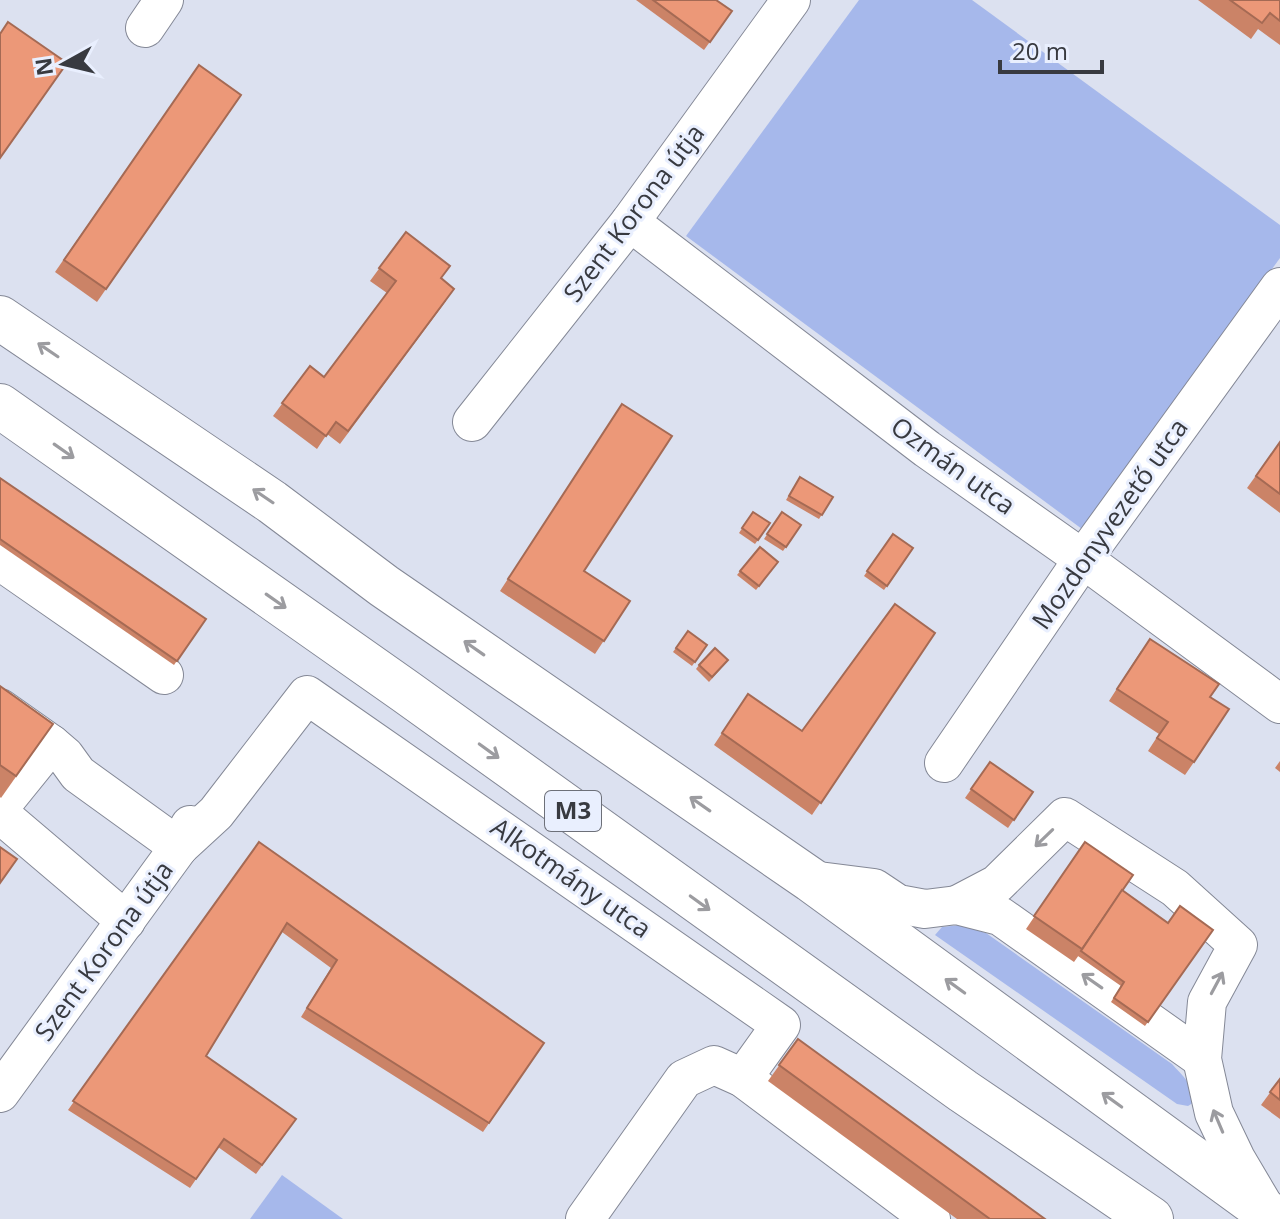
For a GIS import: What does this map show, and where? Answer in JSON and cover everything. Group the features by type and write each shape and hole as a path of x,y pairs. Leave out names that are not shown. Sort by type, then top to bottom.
{"main road":[{"path":"0,318 272,502 409,604 811,880 1272,1216"},
{"name":"M3","path":"0,406 418,700 963,1091 1151,1219"}],"street":[{"name":"Szent Korona útja","path":"472,422 630,222 772,6"},
{"name":"Ozmán utca","path":"630,222 927,449 1280,704"},
{"name":"Mozdonyvezető utca","path":"944,763 1083,559 1280,287"},
{"path":"0,561 164,675"},
{"name":"Szent Korona útja","path":"0,1093 213,800 307,695"},
{"name":"Alkotmány utca","path":"307,695 781,1025 743,1078"},
{"path":"0,708 51,744 78,774 179,847"},
{"path":"0,807 51,744"},
{"path":"0,814 126,921"},
{"path":"957,905 997,884 1065,817 1175,888 1238,945 1207,1002 1202,1059 1214,1113 1236,1159 1272,1216"},
{"path":"811,880 874,888 898,904 925,909 957,905 1000,916 1202,1059"},
{"path":"585,1219 684,1079 714,1065 743,1078 931,1219"}],"shaded area":[{"path":"859,0 972,0 1280,225 1280,258 1082,529 686,236"},
{"path":"961,925 986,933 1172,1064 1190,1086 1196,1101 1188,1106 1177,1104 935,935 942,927"},
{"path":"282,1175 343,1219 250,1219"}],"building":[{"path":"653,0 716,0 732,11 710,42"},
{"path":"1230,0 1280,0 1280,21 1270,13 1262,23"},
{"path":"8,22 67,63 0,158 0,34"},
{"path":"199,65 241,95 106,289 64,260"},
{"path":"406,232 450,266 441,278 454,289 348,431 336,422 326,436 282,403 310,366 324,377 396,281 379,268"},
{"path":"622,404 672,436 584,571 630,601 604,641 508,579"},
{"path":"1280,442 1280,494 1256,476"},
{"path":"800,477 833,497 822,515 789,496"},
{"path":"0,478 206,619 177,661 0,539"},
{"path":"753,512 770,523 758,540 742,528"},
{"path":"782,512 801,525 786,547 767,534"},
{"path":"893,534 913,548 887,586 867,571"},
{"path":"760,547 778,562 759,586 740,571"},
{"path":"895,604 935,633 821,803 722,733 748,694 802,731"},
{"path":"688,631 707,645 695,662 676,648"},
{"path":"1150,639 1219,684 1210,697 1229,709 1194,762 1157,738 1168,722 1117,689"},
{"path":"715,648 728,660 712,677 699,665"},
{"path":"0,686 53,724 16,776 0,765"},
{"path":"990,762 1033,792 1014,820 971,789"},
{"path":"259,842 544,1043 489,1123 307,1008 337,960 287,923 206,1056 296,1119 262,1165 224,1139 196,1179 73,1101"},
{"path":"1085,842 1133,875 1082,949 1034,916"},
{"path":"0,847 17,859 0,883"},
{"path":"1122,890 1168,923 1180,906 1213,930 1148,1022 1114,998 1124,982 1081,951"},
{"path":"798,1039 1045,1219 990,1219 779,1065"},
{"path":"1280,1079 1280,1100 1270,1092"}]}
